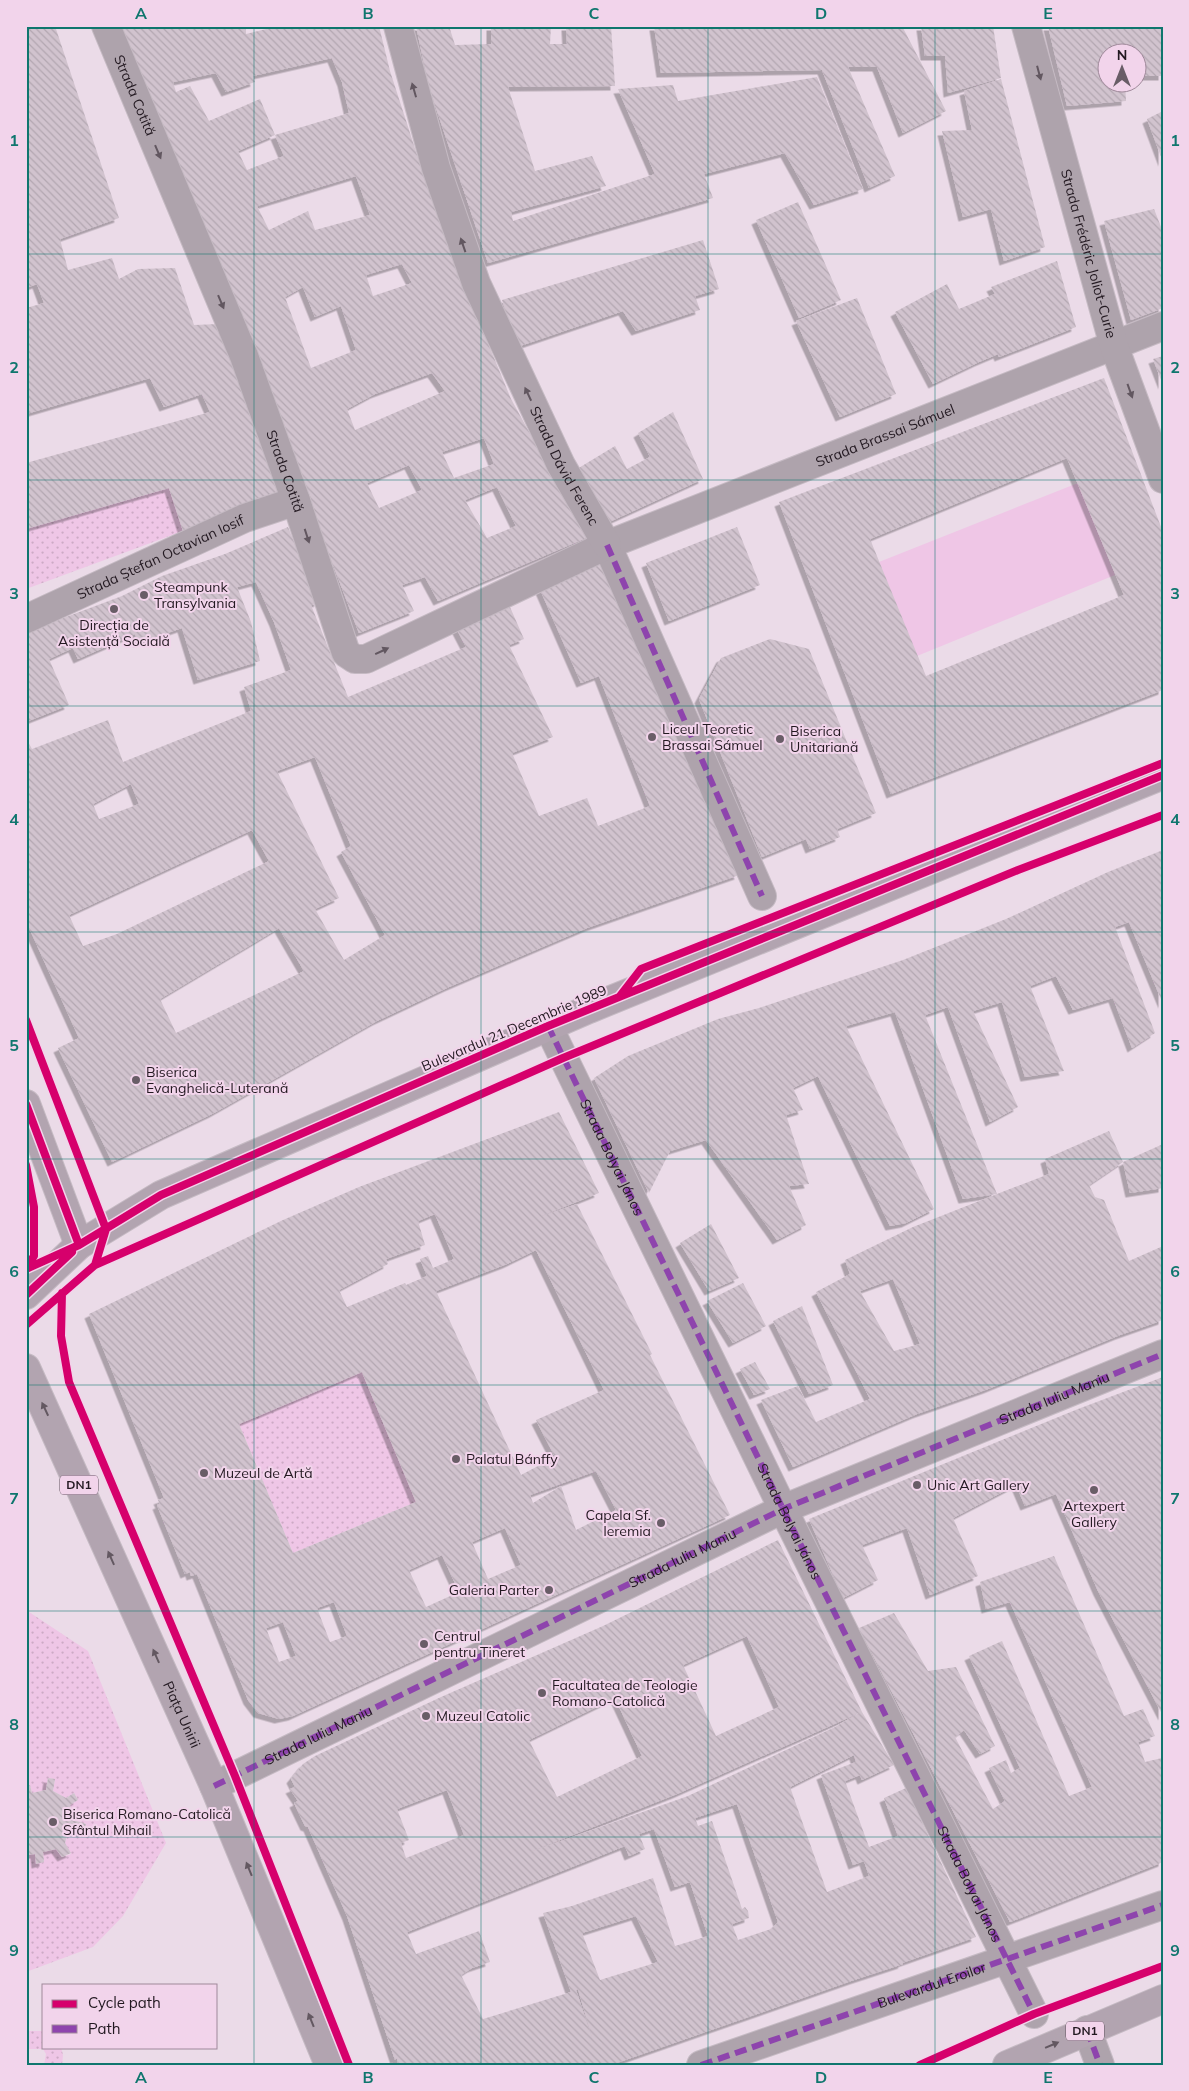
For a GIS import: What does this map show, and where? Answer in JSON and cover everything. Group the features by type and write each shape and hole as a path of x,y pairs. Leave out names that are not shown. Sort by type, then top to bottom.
{"main road":[{"name":"Bulevardul 21 Decembrie 1989","path":"79,1245 161,1195 548,1026 1163,775"},
{"path":"26,1104 79,1245 26,1295"},
{"name":"Piața Unirii","path":"26,1368 214,1786 329,2065"},
{"name":"DN1","path":"1007,2065 1163,1999"}],"street":[{"name":"Strada Cotită","path":"106,26 244,356 296,501 346,653 355,659 366,659 607,545"},
{"name":"Strada Dávid Ferenc","path":"398,26 436,168 476,283 561,465 607,545 762,896"},
{"name":"Strada Frédéric Joliot-Curie","path":"1026,26 1114,346 1163,479"},
{"name":"Strada Brassai Sámuel","path":"607,545 1163,326"},
{"name":"Strada Ștefan Octavian Iosif","path":"26,619 244,518 296,501"},
{"name":"Strada Bolyai János","path":"548,1026 783,1509 1034,2014"},
{"name":"Strada Iuliu Maniu","path":"214,1786 783,1509 1163,1354"},
{"name":"Bulevardul Eroilor","path":"701,2065 1163,1905"},
{"path":"1087,2030 1100,2065"}],"shaded area":[{"path":"1078,483 1115,575 917,656 879,562"},
{"path":"169,488 183,531 26,589 26,529"},
{"path":"362,1372 416,1502 293,1553 239,1424"},
{"path":"26,1610 88,1651 166,1843 123,1916 93,1947 26,1972 26,1855 35,1854 37,1863 44,1862 43,1852 56,1849 62,1857 71,1854 65,1843 69,1828 83,1832 86,1824 73,1820 70,1805 78,1800 74,1793 66,1798 53,1791 55,1779 48,1778 46,1790 32,1793 30,1785 26,1786"},
{"path":"26,2031 42,2031 42,2048 61,2048 62,2065 44,2065 46,2054 43,2049 26,2049"}],"building":[{"path":"26,26 55,26 119,218 60,239 68,270 112,258 119,279 138,269 175,268 194,325 219,324 282,498 183,531 169,488 26,529 26,463 210,412 202,394 164,407 150,378 26,414 26,308 44,303 37,284 26,288"},
{"path":"114,26 246,26 246,34 279,26 379,26 390,71 431,198 457,268 511,399 548,466 593,535 438,601 425,577 402,585 414,611 359,633 297,470 269,385","holes":["332,58 342,82 349,113 275,135 260,99 209,121 190,86 176,92 173,82 216,73 226,92 255,82 253,76","275,135 284,156 247,170 238,151","356,176 370,215 315,230 308,211 269,230 257,206","402,264 412,283 373,296 366,275","303,287 315,317 341,306 356,350 311,368 285,297","432,373 445,391 355,430 347,409 375,394","484,438 494,464 454,478 442,452","409,465 422,490 379,508 367,483","497,487 516,526 487,538 465,500"]},
{"path":"416,26 449,26 455,45 491,44 491,26 551,26 550,44 567,44 566,26 611,26 615,86 508,87 535,171 592,156 606,186 511,212 513,221 655,174 618,89 673,85 678,101 817,77 863,189 814,205 785,153 704,174 713,198 488,263 429,87"},
{"path":"654,26 902,26 946,111 903,133 877,67 848,67 895,176 869,188 822,70 661,73"},
{"path":"921,26 993,26 1001,78 948,93 945,56 925,56"},
{"path":"1048,26 1163,26 1163,76 1146,76 1146,42 1096,42 1096,92 1126,92 1126,101 1067,106"},
{"path":"1001,79 1045,247 1004,261 991,209 963,217 942,131 972,130 964,91"},
{"path":"1163,111 1163,162 1147,119"},
{"path":"798,202 841,300 799,318 756,220"},
{"path":"1154,209 1163,232 1163,308 1131,320 1104,221"},
{"path":"703,240 719,289 695,296 700,310 636,331 623,311 517,347 502,300"},
{"path":"1057,261 1076,327 999,357 998,354 933,384 895,312 947,284 959,309 995,294 991,287"},
{"path":"857,298 896,394 840,417 796,321"},
{"path":"1163,356 1163,385 1153,359"},
{"path":"1104,378 1163,532 1163,690 891,794 779,502","holes":["1067,458 1124,595 926,676 870,539"]},
{"path":"673,412 703,479 607,523 577,469 615,446 627,469 650,457 638,433"},
{"path":"288,527 319,602 311,605 348,697 466,647 453,622 506,598 524,639 509,645 553,737 512,753 539,816 587,798 598,826 650,806 599,676 581,683 539,587 603,559 739,875 587,928 449,987 377,1021 214,1113 112,1162 58,1048 79,1038 26,921 26,738 32,749 108,720 123,762 251,711 244,687 291,670 274,622 256,582 237,587 251,622 260,661 198,680 182,628 138,643 135,634 78,659 73,648 49,659 69,705 26,722 26,632 122,596 162,576 225,554","holes":["315,757 351,846 341,852 385,935 344,960 315,909 339,898 277,771","131,784 139,804 99,819 93,804","252,830 269,861 117,934 83,946 69,915","279,928 304,971 176,1033 160,999"]},
{"path":"737,527 760,585 669,621 646,563"},
{"name":"Biserica Unitariană","path":"770,639 809,649 876,813 837,829 840,837 810,849 806,839 762,857 699,699 721,658"},
{"path":"1163,850 1163,1004 1129,922 1115,927 1155,1033 1132,1048 1113,998 1073,1010 1056,976 1030,986 1064,1071 1025,1077 1002,1002 973,1011 1018,1107 990,1122 948,1007 925,1015 997,1194 963,1199 895,1012 846,1026 934,1209 906,1223 890,1226 818,1076 793,1088 803,1110 786,1115 809,1184 789,1186 806,1225 777,1240 706,1140 670,1151 649,1193 594,1078 628,1056 718,1019 759,1008 903,960 1006,919 1108,872"},
{"path":"559,1112 599,1193 536,1218 577,1204 730,1515 293,1716 279,1719 258,1713 248,1700 197,1574 191,1576 190,1572 185,1574 157,1505 160,1504 158,1500 164,1498 89,1314 283,1220 359,1187","holes":["435,1214 454,1259 433,1268 428,1256 420,1259 427,1276 347,1307 339,1290 388,1264 386,1259 425,1245 418,1221","536,1250 604,1390 536,1420 555,1457 521,1475 436,1291 507,1264","362,1372 416,1502 293,1553 239,1424","596,1471 616,1510 576,1530 561,1486 533,1503 530,1495","505,1528 521,1565 488,1579 472,1542","442,1555 459,1592 426,1607 409,1570","334,1602 347,1636 330,1642 317,1608","283,1622 296,1656 279,1662 266,1628"]},
{"path":"1109,1131 1123,1162 1089,1185 1095,1197 1104,1200 1129,1261 1163,1246 1163,1320 1120,1335 988,1389 917,1414 793,1467 761,1400 798,1386 816,1422 870,1399 816,1292 850,1274 845,1260 913,1227 1049,1174 1045,1159","holes":["893,1279 920,1344 894,1351 860,1291"]},
{"path":"1163,1144 1163,1188 1130,1193 1123,1162"},
{"path":"711,1224 739,1278 709,1291 680,1243"},
{"path":"743,1283 766,1326 733,1343 707,1301"},
{"path":"802,1306 833,1385 809,1394 773,1321"},
{"path":"755,1362 770,1389 754,1395 740,1369"},
{"path":"1163,1377 1163,1716 1098,1591 1056,1494 1025,1506 1016,1485 953,1518 978,1576 930,1595 907,1528 862,1545 878,1580 843,1598 809,1519 1078,1409"},
{"path":"778,1540 862,1712 894,1765 862,1780 860,1775 845,1781 869,1847 898,1836 884,1798 906,1788 976,1937 611,2065 398,2065 347,1916 308,1827 305,1826 294,1803 298,1801 290,1789 295,1787 291,1779 303,1764 315,1756 441,1697 603,1626","holes":["747,1636 779,1707 716,1736 683,1665","615,1698 642,1756 557,1797 529,1740","859,1713 835,1727 688,1796 527,1853 677,1794","854,1755 856,1762 821,1775 853,1865 864,1861 869,1876 827,1892 790,1787","447,1790 464,1835 406,1858 401,1843 409,1840 397,1809","737,1804 778,1922 771,1929 738,1940 732,1924 749,1918 748,1911 745,1907 742,1909 712,1821 698,1826 695,1818","654,1829 675,1887 690,1882 708,1936 675,1946 653,1878 572,1906 543,1913 571,1992 483,2019 461,1975 472,1968 490,1962 479,1931 416,1954 407,1932 625,1846 629,1856 645,1849 639,1834","636,1916 658,1962 600,1980 582,1933","578,1989 593,2041 576,1990"]},
{"path":"1054,1556 1124,1716 1143,1709 1155,1736 1138,1742 1145,1762 1162,1758 1163,1760 1163,1862 1010,1922 859,1628 894,1613 928,1671 956,1667 995,1746 980,1754 964,1730 955,1737 993,1809 1005,1801 989,1768 1006,1760 1011,1773 1020,1768 969,1656 1002,1641 1069,1796 1092,1787 1010,1602 986,1609 980,1582"},
{"name":"Biserica Romano-Catolică Sfântul Mihail","path":"48,1778 55,1779 53,1791 66,1798 74,1793 78,1800 70,1805 73,1820 86,1824 83,1832 69,1828 65,1843 71,1853 62,1857 56,1849 43,1852 44,1862 36,1864 35,1854 26,1855 26,1786 30,1785 32,1793 46,1790"}],"marked path":[{"path":"607,545 762,896"},
{"path":"548,1026 783,1509 1034,2014"},
{"path":"214,1786 783,1509 1163,1354"},
{"path":"701,2065 1163,1905"},
{"path":"1087,2030 1100,2065"}],"cycle path":[{"path":"620,996 641,969 1163,763"},
{"path":"26,1269 79,1245 161,1195 548,1026 1163,775"},
{"path":"26,1325 95,1265 563,1058 1018,870 1163,815"},
{"path":"26,1020 106,1229 95,1265"},
{"path":"26,1104 79,1245"},
{"path":"26,1165 34,1207 34,1256 26,1267"},
{"path":"26,1295 72,1252"},
{"path":"62,1293 61,1336 69,1382 235,1776 349,2065"},
{"path":"920,2065 1034,2014 1163,1966"}],"place":[{"name":"Steampunk Transylvania","path":"144,595"},
{"name":"Direcția de Asistență Socială","path":"114,609"},
{"name":"Liceul Teoretic Brassai Sámuel","path":"652,737"},
{"name":"Biserica Unitariană","path":"780,739"},
{"name":"Biserica Evanghelică-Luterană","path":"136,1080"},
{"name":"Palatul Bánffy","path":"456,1459"},
{"name":"Muzeul de Artă","path":"204,1473"},
{"name":"Unic Art Gallery","path":"917,1485"},
{"name":"Artexpert Gallery","path":"1094,1490"},
{"name":"Capela Sf. Ieremia","path":"661,1523"},
{"name":"Galeria Parter","path":"549,1590"},
{"name":"Centrul pentru Tineret","path":"424,1644"},
{"name":"Facultatea de Teologie Romano-Catolică","path":"542,1693"},
{"name":"Muzeul Catolic","path":"426,1716"},
{"name":"Biserica Romano-Catolică Sfântul Mihail","path":"53,1822"}]}
